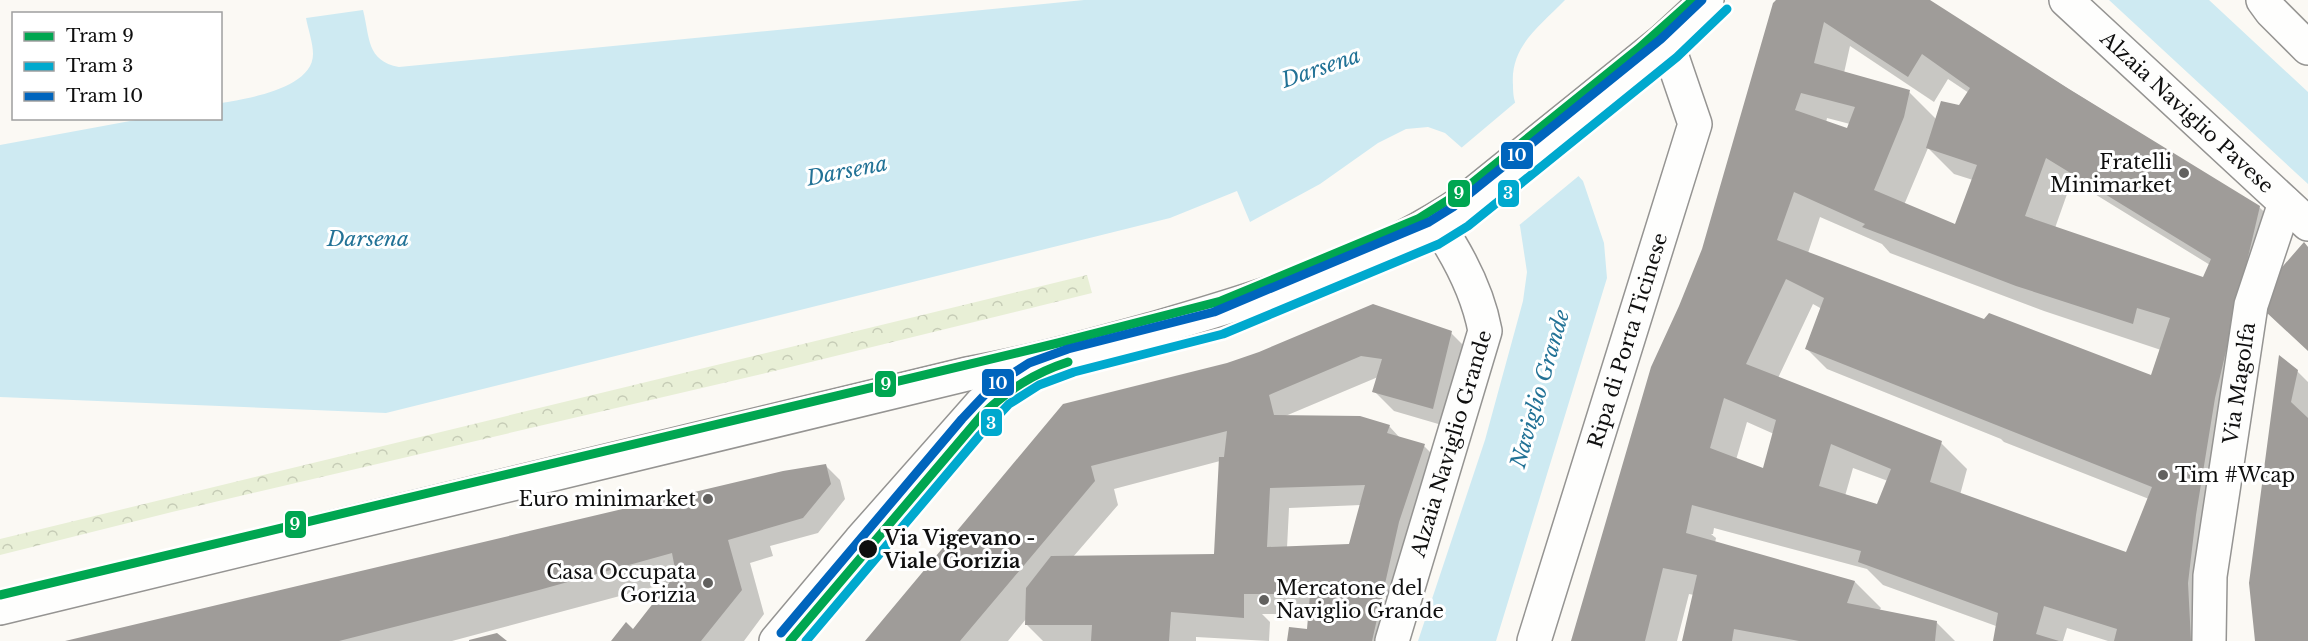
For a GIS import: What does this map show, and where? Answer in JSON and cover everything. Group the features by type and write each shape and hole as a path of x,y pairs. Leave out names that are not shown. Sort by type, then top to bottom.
{"street":[{"path":"0,608 967,374 1030,362 1219,310 1315,277 1435,221 1467,199 1664,40 1707,0"},
{"name":"Alzaia Naviglio Pavese","path":"2066,0 2297,214"},
{"path":"2263,0 2308,48"},
{"name":"Ripa di Porta Ticinese","path":"1534,641 1695,124 1669,48 1664,40"},
{"name":"Via Magolfa","path":"2209,641 2210,576 2251,305 2297,214"},
{"name":"Alzaia Naviglio Grande","path":"1392,641 1485,331 1482,315 1459,260 1435,221"},
{"path":"776,641 860,541 982,403 1030,362"}],"green space":[{"path":"1087,275 1092,293 0,555 0,539"}],"water":[{"name":"Darsena","path":"1084,0 1565,0 1528,38 1516,59 1513,71 1514,96 1520,112 1583,181 1604,243 1607,278 1496,641 1418,641 1485,440 1523,301 1527,272 1520,226 1469,154 1445,133 1428,127 1406,129 1378,143 1320,184 1250,222 1237,191 1170,218 386,413 0,397 0,145 136,120 222,120 222,103 246,99 276,90 302,76 310,66 313,54 306,18 363,10 371,46 375,53 388,64 399,67"},
{"path":"2109,0 2209,0 2308,92 2308,184"}],"pier":[{"path":"1517,101 1522,110 1581,174 1517,227 1460,149"}],"building":[{"path":"1776,0 1930,0 2069,89 2260,206 2215,398 2196,515 2188,583 2191,641 2114,641 2117,629 2044,606 2036,634 2059,641 1993,641 1998,613 1858,562 1861,551 1692,505 1686,533 1855,581 1847,603 1937,621 1935,641 1799,641 1734,629 1732,641 1682,641 1697,575 1663,568 1645,641 1571,641 1651,367 1702,249 1773,3","holes":["1824,22 1908,77 1922,54 1970,88 1959,105 1941,101 1926,148 1977,165 1955,224 1874,190 1904,117 1910,90 1814,63","1801,93 1855,107 1847,128 1795,110","2046,158 2211,259 2203,277 2025,216","1794,192 1865,224 1862,227 2016,286 2133,324 2137,308 2170,318 2151,375 1989,313 1984,319 1777,240","1786,279 1824,298 1805,349 2152,487 2126,552 1930,482 1942,441 1746,364","1724,398 1776,420 1763,468 1710,448","1831,444 1891,469 1877,504 1819,486"]},
{"path":"2304,242 2308,247 2308,351 2266,312 2277,273"},
{"path":"1373,304 1452,331 1433,409 1372,392 1382,359 1361,356 1269,395 1274,415 1360,416 1390,425 1387,433 1425,444 1399,522 1372,641 1287,641 1289,627 1307,629 1310,594 1244,594 1244,618 1171,612 1169,641 1091,641 1092,625 1025,625 1026,588 1051,556 1214,554 1219,457 1224,457 1227,431 1091,466 1095,481 960,641 865,641 1063,404 1227,363","holes":["1365,485 1349,544 1267,547 1270,488"]},
{"path":"2279,355 2298,370 2291,402 2308,418 2308,641 2255,641 2249,583"},
{"path":"826,464 831,484 803,518 728,540 742,590 701,641 611,641 626,622 633,629 676,574 672,553 339,641 65,641 783,471"},
{"path":"497,633 507,641 469,641 469,640"}],"tram line":[{"name":"9","path":"0,595 1058,343 1221,301 1418,219 1461,192 1638,49 1693,0"},
{"name":"10","path":"781,633 962,419 993,386 1029,363 1068,349 1214,312 1429,222 1453,207 1661,39 1702,0"},
{"name":"3","path":"806,641 980,435 1009,404 1039,385 1074,372 1223,334 1439,244 1468,226 1677,57 1727,9"},
{"name":"9","path":"790,641 982,415 1022,383 1068,362"}],"place":[{"name":"Fratelli Minimarket","path":"2184,173"},
{"name":"Tim #Wcap","path":"2163,475"},
{"name":"Euro minimarket","path":"708,499"},
{"name":"Via Vigevano - Viale Gorizia","path":"868,549"},
{"name":"Casa Occupata Gorizia","path":"708,583"},
{"name":"Mercatone del Naviglio Grande","path":"1264,600"}],"water label":[{"name":"Naviglio Grande","path":"1540,389"}]}
